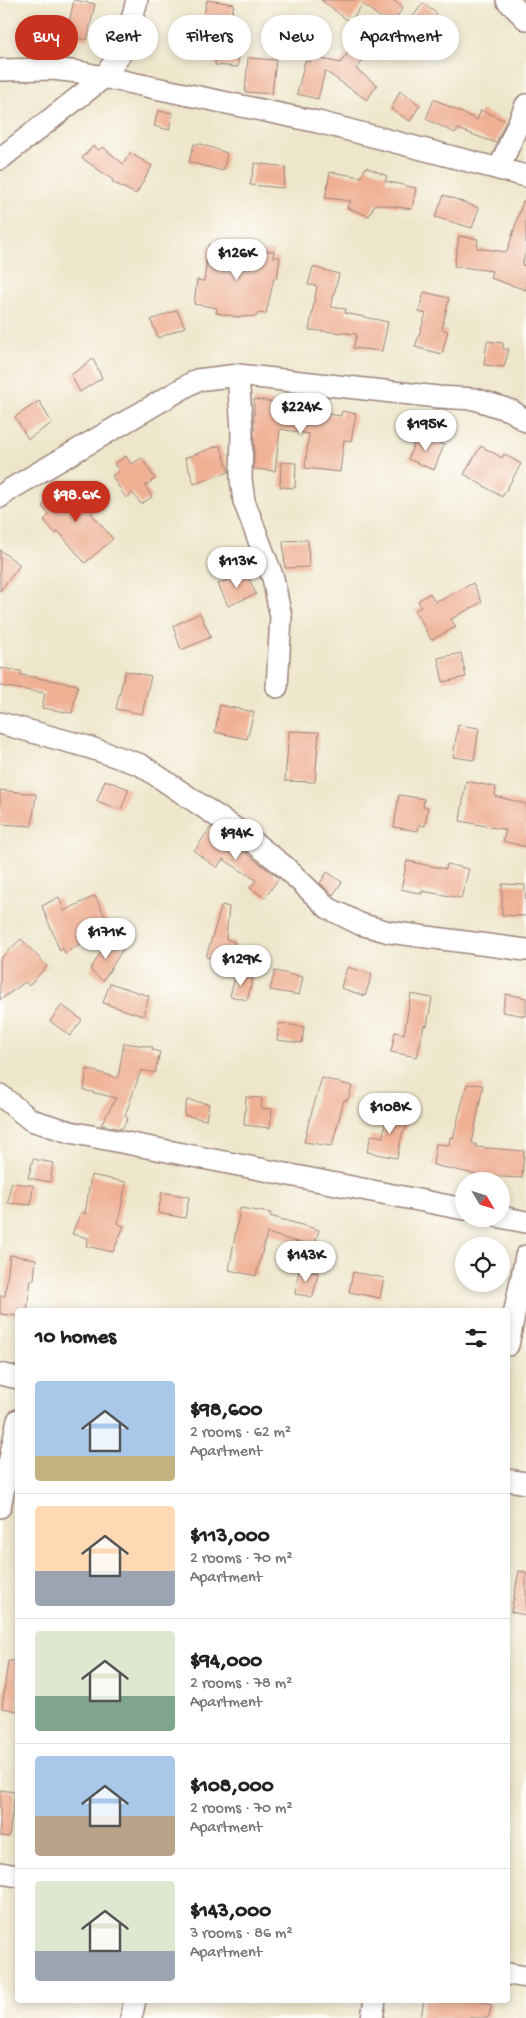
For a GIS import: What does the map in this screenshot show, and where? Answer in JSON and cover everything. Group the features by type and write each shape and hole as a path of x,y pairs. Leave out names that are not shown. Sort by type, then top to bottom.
{"street":[{"path":"0,159 103,78 124,49 137,0"},
{"path":"507,0 526,20"},
{"path":"0,70 52,69 103,78 318,122 526,176"},
{"path":"500,169 526,105"},
{"path":"0,497 197,380 238,375 438,397 475,399 512,412 526,420"},
{"path":"238,375 242,430 241,479 244,500 273,578 281,617 277,688"},
{"path":"0,723 88,747 141,765 239,831 284,866 328,908 360,924 389,932 526,950"},
{"path":"0,1095 31,1120 70,1132 455,1207"},
{"path":"510,1219 526,1222"},
{"path":"510,1335 526,1256"},
{"path":"0,1374 15,1377"},
{"path":"0,1507 15,1434"},
{"path":"510,1480 526,1483"},
{"path":"0,1873 15,1876"},
{"path":"510,1974 526,1977"},
{"path":"131,2018 134,2003"},
{"path":"372,2018 375,2003"}],"building":[{"path":"74,0 95,4 93,15 88,15 87,40 78,38 78,15 71,15"},
{"path":"207,0 234,4 231,15 204,15"},
{"path":"321,0 393,0 403,7 398,15 377,15 363,4 355,15 342,16"},
{"path":"423,3 437,14 436,15 414,15"},
{"path":"251,58 276,60 272,94 245,92 248,60 251,60"},
{"path":"215,60 238,60 238,67 215,65"},
{"path":"326,60 340,63 342,60 364,60 356,69 377,85 367,100 325,71 318,99 297,94 305,61"},
{"path":"400,91 420,105 410,121 391,109"},
{"path":"434,99 477,120 481,110 506,121 496,143 458,129 455,133 426,119"},
{"path":"158,111 173,113 169,130 154,126"},
{"path":"194,144 201,144 227,153 223,171 189,162"},
{"path":"93,146 99,150 103,147 123,164 130,153 152,166 136,194 112,182 113,180 82,158"},
{"path":"255,163 286,167 283,188 250,185"},
{"path":"366,167 387,176 385,181 416,188 412,209 375,204 369,216 347,208 351,201 325,198 330,172 361,177"},
{"path":"444,195 479,208 472,228 435,217"},
{"path":"523,201 526,201 526,252 522,265 526,266 526,290 490,278 492,271 454,266 459,236 478,239 477,248 507,252"},
{"path":"209,245 245,247 244,251 274,251 273,257 280,257 277,278 274,278 266,314 257,313 257,316 238,317 216,313 217,308 194,304 197,280 204,281"},
{"path":"313,267 339,274 331,307 346,309 345,313 388,322 382,351 353,348 357,334 309,330 317,286 308,285"},
{"path":"424,292 449,298 442,329 448,331 442,354 415,347 426,314 419,312"},
{"path":"177,310 185,327 158,338 151,320"},
{"path":"487,341 503,343 503,349 509,349 504,367 484,365"},
{"path":"93,359 102,378 80,392 71,375"},
{"path":"254,399 286,404 285,407 341,416 342,411 356,414 351,441 344,440 340,472 305,468 309,434 280,429 275,471 254,469"},
{"path":"39,401 52,423 28,439 15,417"},
{"path":"418,434 444,445 434,470 408,459"},
{"path":"220,445 229,472 194,484 185,458"},
{"path":"481,446 502,458 504,454 521,464 502,497 464,474"},
{"path":"126,456 131,464 142,458 155,479 145,486 152,497 141,504 133,493 126,498 112,476 119,471 114,464"},
{"path":"281,462 296,463 295,488 280,487"},
{"path":"69,483 81,498 84,495 95,509 91,513 113,539 85,563 58,531 56,534 44,520 49,515 42,506"},
{"path":"308,540 309,567 285,568 283,541"},
{"path":"0,550 20,565 0,591"},
{"path":"246,572 256,594 228,606 218,584"},
{"path":"473,583 482,602 451,619 456,627 431,640 415,610 421,607 418,601 430,593 435,602"},
{"path":"200,613 211,637 181,650 173,626"},
{"path":"461,653 466,677 443,682 438,658"},
{"path":"0,668 21,671 21,675 78,685 72,713 42,708 45,693 0,686"},
{"path":"125,671 151,676 142,714 116,709"},
{"path":"220,705 254,712 247,739 215,732"},
{"path":"458,725 479,728 474,760 453,757"},
{"path":"289,731 319,732 315,782 285,781"},
{"path":"105,780 129,789 121,810 97,801"},
{"path":"466,781 496,787 495,796 526,804 526,847 503,841 506,830 460,821"},
{"path":"0,790 36,794 32,826 0,824"},
{"path":"399,795 424,799 423,807 428,807 425,826 419,825 418,831 394,827"},
{"path":"211,827 279,878 265,898 250,888 256,880 223,859 217,868 194,851"},
{"path":"407,861 446,869 447,864 469,869 461,898 422,891 422,894 401,889"},
{"path":"327,872 342,882 333,895 320,883"},
{"path":"502,884 525,885 526,916 502,915"},
{"path":"95,896 110,926 65,953 63,948 60,951 42,906 59,897 64,911"},
{"path":"222,905 229,907 226,939 235,942 232,961 206,957"},
{"path":"21,939 47,966 29,986 25,982 0,1000 0,959"},
{"path":"108,940 123,949 103,981 90,970"},
{"path":"347,967 372,974 365,996 341,988"},
{"path":"275,971 303,977 299,995 270,990"},
{"path":"236,974 253,979 247,1000 230,996"},
{"path":"110,983 149,996 143,1016 103,1003"},
{"path":"411,994 432,998 427,1026 424,1025 417,1057 391,1052 395,1032 404,1034"},
{"path":"506,994 526,998 526,1016 502,1012"},
{"path":"62,1005 82,1020 70,1036 50,1021"},
{"path":"279,1023 304,1027 302,1043 277,1040"},
{"path":"124,1043 153,1047 152,1050 160,1052 155,1073 141,1070 125,1116 128,1118 122,1129 101,1125 116,1098 84,1090 87,1069 118,1078"},
{"path":"322,1078 352,1086 348,1100 344,1100 332,1146 304,1142"},
{"path":"467,1084 483,1085 472,1143 476,1144 476,1147 524,1151 522,1178 510,1177 510,1172 465,1172 433,1165 436,1144 449,1145 450,1137 453,1138"},
{"path":"246,1097 262,1098 261,1108 272,1109 270,1128 244,1125"},
{"path":"187,1100 209,1104 206,1120 184,1115"},
{"path":"387,1110 410,1114 405,1131 403,1131 397,1158 367,1152 371,1135 383,1137"},
{"path":"33,1159 53,1163 50,1182 28,1178"},
{"path":"91,1175 126,1182 118,1224 124,1226 113,1252 86,1246 88,1238 72,1234 81,1212 85,1214"},
{"path":"11,1183 33,1185 31,1205 8,1203"},
{"path":"162,1192 189,1197 185,1218 158,1213"},
{"path":"240,1208 271,1213 270,1216 319,1230 314,1247 267,1233 256,1276 229,1270"},
{"path":"10,1255 36,1259 34,1280 31,1280 27,1308 15,1308 15,1316 0,1314 0,1296 5,1296"},
{"path":"299,1269 318,1273 313,1297 295,1294"},
{"path":"353,1272 384,1278 380,1298 349,1292"},
{"path":"519,1571 526,1572 526,1615 511,1612"},
{"path":"8,1661 15,1661 15,1710 2,1708"},
{"path":"0,1790 15,1792 9,1837 0,1836"},
{"path":"424,2003 485,2003 492,2005 488,2018 421,2018"}]}
